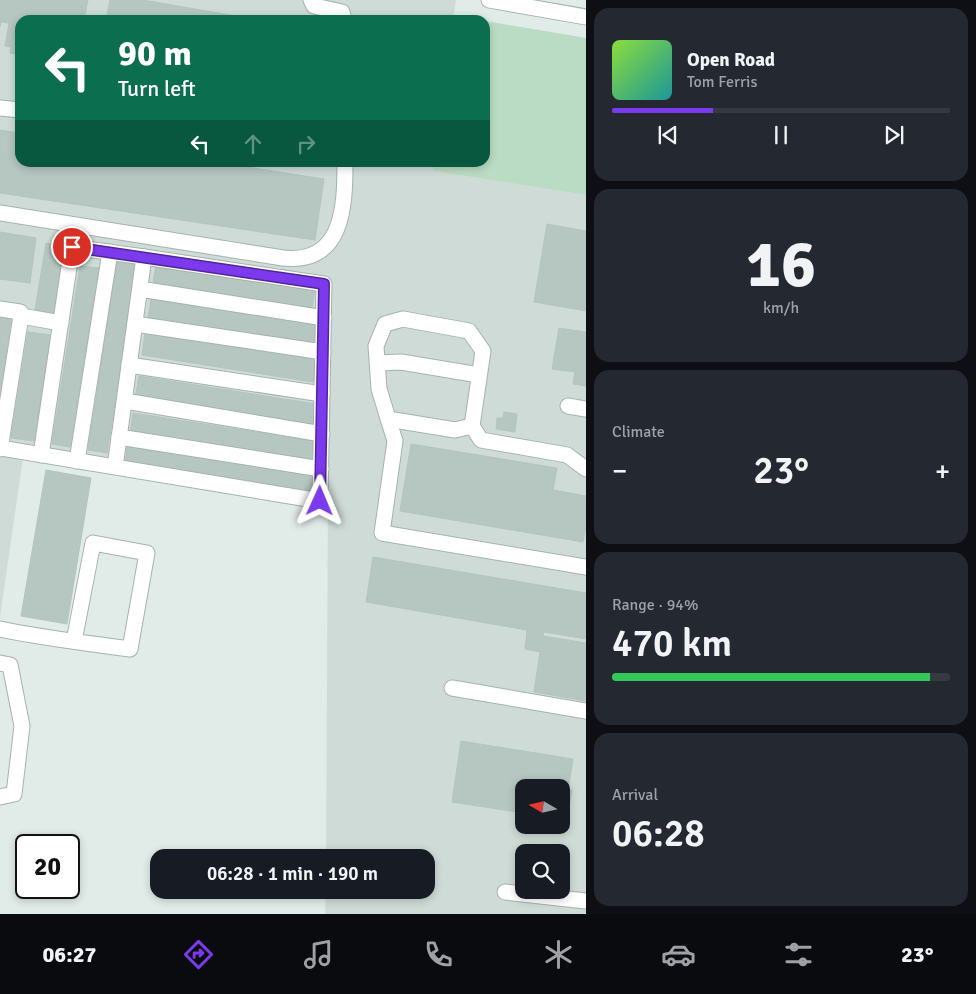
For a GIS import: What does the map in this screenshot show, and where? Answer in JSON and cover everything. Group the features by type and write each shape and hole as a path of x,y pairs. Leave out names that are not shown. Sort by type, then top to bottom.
{"street":[{"path":"310,0 314,6 342,12 343,15"},
{"path":"489,0 586,17"},
{"path":"0,108 15,110"},
{"path":"0,213 283,258 306,258 325,248 339,225 345,195 345,167"},
{"path":"22,316 0,448 41,455 77,461 320,501 324,284 72,247 41,455"},
{"path":"77,461 110,252"},
{"path":"116,467 144,257"},
{"path":"140,289 324,318"},
{"path":"0,309 20,312 22,316 60,322"},
{"path":"586,469 567,455 481,440 472,426 483,351 469,331 403,319 385,324 376,346 379,389 395,441 382,533 586,567"},
{"path":"135,324 323,352"},
{"path":"378,363 402,362 479,375"},
{"path":"129,365 322,394"},
{"path":"124,401 322,434"},
{"path":"568,406 586,409"},
{"path":"388,419 455,430 472,426"},
{"path":"119,437 321,469"},
{"path":"0,629 74,641 130,649 147,553 93,543 74,641"},
{"path":"0,663 10,665 22,726 14,794 0,797"},
{"path":"452,688 586,711"},
{"path":"504,892 586,900"}],"shaded area":[{"path":"0,0 456,0 454,15 15,15 15,167 434,167 433,171 586,195 586,914 325,914 326,899 435,899 435,849 326,849 328,508 23,458 0,617"}],"green space":[{"path":"490,22 586,38 586,195 433,171 434,167 490,167"}],"building":[{"path":"0,0 88,0 85,15 15,15 15,54 10,53 11,47 5,46 9,23 1,22 0,27"},
{"path":"110,0 143,0 230,15 107,15"},
{"path":"0,130 15,132 15,167 247,167 324,179 315,240 0,193"},
{"path":"547,224 586,231 586,311 534,302"},
{"path":"0,232 36,238 30,283 0,279"},
{"path":"46,243 65,246 54,313 35,310"},
{"path":"118,256 138,259 107,453 88,450"},
{"path":"156,265 315,290 312,308 153,284"},
{"path":"80,266 99,268 70,447 52,444"},
{"path":"151,299 317,325 314,344 148,318"},
{"path":"0,311 12,313 0,395"},
{"path":"559,328 586,332 586,386 573,384 575,372 552,369"},
{"path":"28,332 51,335 34,441 11,438"},
{"path":"145,333 316,360 313,382 142,355"},
{"path":"139,376 316,404 313,426 135,398"},
{"path":"504,412 517,414 515,432 496,429 497,418 503,418"},
{"path":"133,413 314,441 311,460 130,432"},
{"path":"411,444 557,468 553,490 586,496 586,527 583,542 400,511"},
{"path":"127,447 313,475 310,494 125,465"},
{"path":"46,470 91,478 67,624 21,616"},
{"path":"373,557 586,593 586,639 544,632 543,636 586,643 586,701 534,692 540,652 525,649 527,630 366,602"},
{"path":"461,741 573,759 570,779 515,779 515,812 452,802"}],"route":[{"path":"72,247 324,284 320,501"}]}
